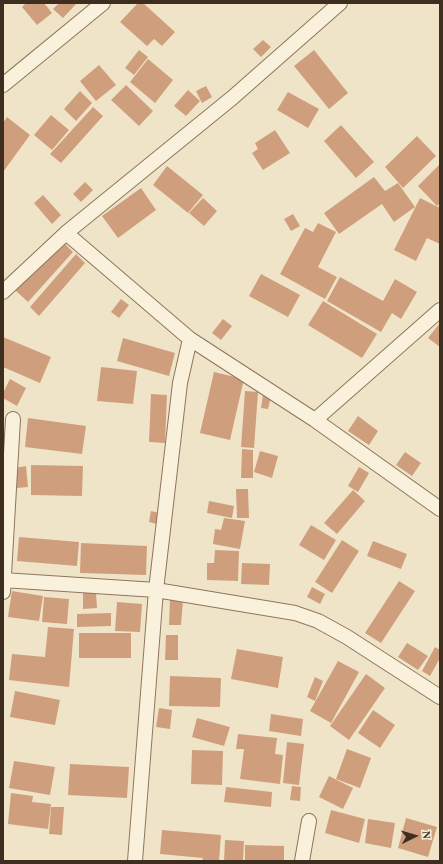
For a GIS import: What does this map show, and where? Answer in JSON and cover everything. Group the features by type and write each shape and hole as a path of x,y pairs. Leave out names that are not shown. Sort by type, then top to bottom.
{"street":[{"path":"3,85 103,3"},
{"path":"3,292 66,233 232,98 340,3"},
{"path":"66,233 190,339 315,420 440,509"},
{"path":"315,420 440,310"},
{"path":"135,861 156,590 180,383 190,339"},
{"path":"13,419 3,584 156,590 296,613 318,621 353,641 440,697"},
{"path":"302,861 309,822"}],"building":[{"path":"26,3 44,3 52,13 37,25 22,7"},
{"path":"59,3 77,3 63,18 53,9"},
{"path":"138,3 143,3 175,32 162,46 154,39 147,46 120,22"},
{"path":"263,40 271,47 261,57 253,49"},
{"path":"139,50 148,57 134,75 125,68"},
{"path":"314,50 348,93 329,109 294,66"},
{"path":"148,59 173,80 155,103 130,82"},
{"path":"99,65 116,85 96,101 80,81"},
{"path":"126,85 153,111 139,126 111,100"},
{"path":"206,86 212,97 202,103 196,91"},
{"path":"188,90 200,101 186,116 174,106"},
{"path":"80,91 92,103 76,121 64,109"},
{"path":"288,92 319,109 308,128 277,110"},
{"path":"93,107 103,116 61,163 50,154"},
{"path":"51,115 69,130 52,150 34,135"},
{"path":"7,117 30,135 3,172 3,123"},
{"path":"341,125 374,162 356,178 324,141"},
{"path":"275,130 290,153 263,170 252,153 258,149 255,143"},
{"path":"417,136 436,156 403,188 385,167"},
{"path":"440,164 440,203 437,206 418,186"},
{"path":"167,166 203,195 188,213 153,185"},
{"path":"374,177 385,191 398,183 415,207 394,222 382,204 339,234 324,213"},
{"path":"85,182 93,190 81,202 73,194"},
{"path":"141,188 156,210 118,238 102,216"},
{"path":"43,195 61,215 52,224 34,203"},
{"path":"203,198 217,211 204,226 189,213"},
{"path":"420,198 440,208 440,244 427,238 416,261 394,250"},
{"path":"293,214 300,226 291,231 284,219"},
{"path":"318,223 336,232 318,267 337,277 325,299 280,274 305,228 313,232"},
{"path":"61,240 73,252 28,302 15,290"},
{"path":"76,254 85,263 39,316 30,307"},
{"path":"261,274 300,295 288,317 249,296"},
{"path":"340,277 383,301 395,279 417,292 401,319 392,313 381,332 327,301"},
{"path":"121,299 129,305 119,318 111,312"},
{"path":"323,301 377,334 362,358 308,325"},
{"path":"223,319 232,326 221,340 212,333"},
{"path":"440,323 440,347 428,338"},
{"path":"3,337 51,357 40,383 3,367"},
{"path":"123,338 175,353 169,376 117,361"},
{"path":"101,367 137,371 133,404 97,401"},
{"path":"214,372 244,379 230,440 200,433"},
{"path":"10,379 26,388 17,406 3,398 3,393"},
{"path":"245,391 258,392 254,448 241,447"},
{"path":"151,394 167,395 165,443 149,442"},
{"path":"263,395 271,396 268,409 261,408"},
{"path":"358,416 378,431 369,445 348,431"},
{"path":"28,418 86,426 82,454 25,447"},
{"path":"242,449 253,450 253,478 241,478"},
{"path":"260,451 278,456 272,478 254,472"},
{"path":"405,452 421,463 412,476 396,465"},
{"path":"31,465 83,466 82,496 31,495"},
{"path":"26,466 28,487 17,488 15,468"},
{"path":"359,467 369,473 358,492 348,486"},
{"path":"236,489 248,489 249,518 237,518"},
{"path":"353,490 365,501 337,534 324,523"},
{"path":"209,501 234,506 232,518 207,513"},
{"path":"151,511 159,513 157,524 149,522"},
{"path":"224,518 245,521 240,549 213,544 215,529 221,530"},
{"path":"311,525 336,540 324,560 299,545"},
{"path":"19,537 79,542 77,566 17,561"},
{"path":"342,540 359,551 332,593 315,582"},
{"path":"373,541 407,554 401,569 367,556"},
{"path":"81,543 147,546 146,575 80,573"},
{"path":"215,550 239,551 238,581 207,580 207,563 214,563"},
{"path":"242,563 270,564 269,585 241,584"},
{"path":"399,581 415,591 381,643 365,633"},
{"path":"312,587 325,594 320,604 307,597"},
{"path":"12,591 43,596 39,621 8,617"},
{"path":"83,593 96,593 97,608 83,609"},
{"path":"44,597 69,599 67,624 42,622"},
{"path":"170,599 183,600 181,625 169,625"},
{"path":"117,602 142,604 140,632 115,631"},
{"path":"111,613 111,626 77,627 77,614"},
{"path":"48,627 74,629 69,687 9,680 12,654 45,657"},
{"path":"79,633 131,633 131,658 79,658"},
{"path":"166,635 178,635 178,660 165,660"},
{"path":"407,643 428,656 418,670 398,657"},
{"path":"435,647 440,650 440,658 430,676 422,671"},
{"path":"237,649 283,657 278,688 231,679"},
{"path":"338,661 359,672 331,723 310,711"},
{"path":"366,674 385,688 349,740 330,726"},
{"path":"170,676 221,678 220,707 169,706"},
{"path":"315,677 323,681 315,701 307,697"},
{"path":"15,691 60,700 55,725 10,717"},
{"path":"159,708 172,710 170,729 156,727"},
{"path":"373,710 395,725 380,748 358,733"},
{"path":"271,714 303,719 301,736 269,731"},
{"path":"197,718 230,727 224,746 192,737"},
{"path":"238,734 277,738 275,754 283,755 280,784 240,779 244,749 236,749"},
{"path":"287,742 304,744 299,785 283,783"},
{"path":"347,749 371,758 360,788 336,779"},
{"path":"192,750 223,751 222,785 191,784"},
{"path":"14,761 55,767 50,795 9,788"},
{"path":"70,764 129,767 127,798 68,795"},
{"path":"329,776 353,788 343,809 319,797"},
{"path":"292,786 301,787 300,801 290,800"},
{"path":"226,787 272,792 271,807 224,802"},
{"path":"11,793 33,796 32,802 51,804 48,829 8,824"},
{"path":"51,807 64,807 62,835 49,834"},
{"path":"331,810 365,819 359,843 325,833"},
{"path":"406,818 437,827 428,857 398,848"},
{"path":"368,819 395,823 391,848 365,843"},
{"path":"162,830 221,835 219,861 202,861 203,858 160,854"},
{"path":"225,840 244,841 243,861 224,861"},
{"path":"245,845 284,846 284,861 245,861"}]}
